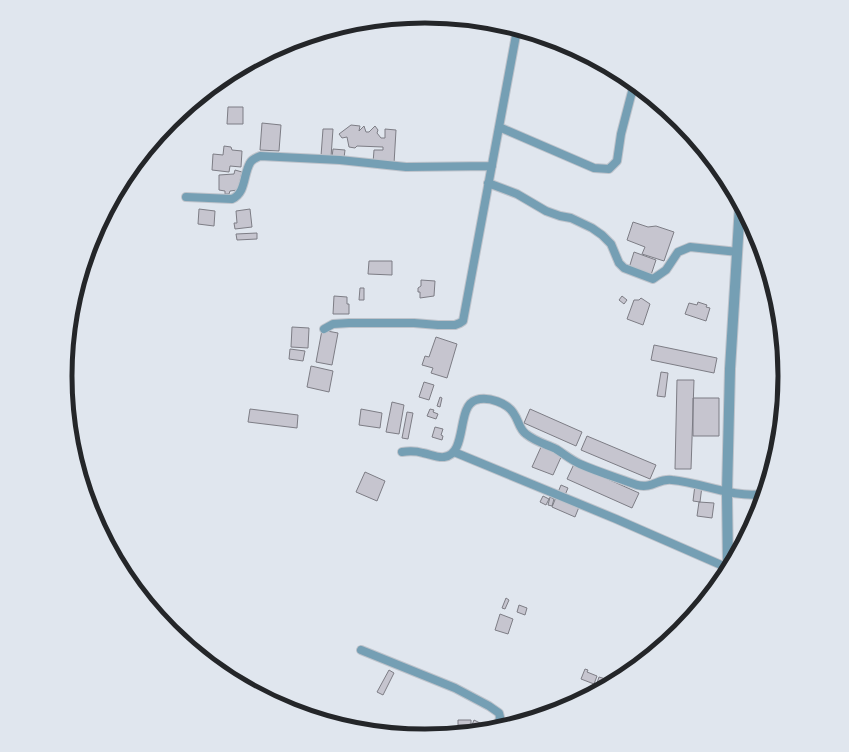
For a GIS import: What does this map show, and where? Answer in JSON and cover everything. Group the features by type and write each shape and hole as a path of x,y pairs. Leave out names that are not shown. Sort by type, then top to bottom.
{"street":[{"path":"324,329 333,324 349,323 414,323 438,326 455,325 463,320 516,35"},
{"path":"499,127 594,168 609,169 617,161 621,134 632,91"},
{"path":"186,198 232,199 237,197 250,163 260,156 340,160 406,167 492,166"},
{"path":"488,184 517,194 546,211 571,218 592,228 602,235 610,244 618,264 624,268 653,278 666,270 678,252 690,247 738,252"},
{"path":"728,556 727,492 730,369 740,217"},
{"path":"402,452 410,451 445,457 454,452 459,443 462,421 470,404 475,400 487,399 501,403 509,408 514,413 519,425 525,433 534,440 555,449 579,464 644,487 669,479 708,486 727,492 757,494"},
{"path":"454,452 616,519 722,565"},
{"path":"361,650 455,688 499,713 499,721"}],"building":[{"path":"228,107 243,107 243,124 227,124"},
{"path":"262,123 281,125 279,151 260,150"},
{"path":"351,125 360,126 359,131 364,126 366,132 369,132 375,126 378,130 377,133 381,138 385,138 385,129 396,130 394,164 373,163 374,150 383,150 383,147 349,147 347,137 342,138 339,134"},
{"path":"323,129 333,129 331,157 321,156"},
{"path":"224,146 231,147 232,150 242,151 241,167 230,166 229,172 212,170 213,154 223,155"},
{"path":"333,149 345,150 344,158 332,157"},
{"path":"235,170 242,172 238,190 230,191 229,194 225,194 225,191 219,190 219,175 234,174"},
{"path":"199,209 215,211 214,226 198,224"},
{"path":"250,209 252,227 235,229 234,223 237,223 236,211"},
{"path":"633,222 648,227 656,226 674,232 664,261 642,254 645,247 627,240"},
{"path":"257,233 257,239 237,240 236,234"},
{"path":"634,252 656,260 651,275 629,268"},
{"path":"369,261 392,261 392,275 368,274"},
{"path":"421,280 435,281 434,296 420,298 418,288 421,286"},
{"path":"360,288 364,288 364,300 359,300"},
{"path":"334,296 347,297 349,314 333,314"},
{"path":"622,296 627,300 624,304 619,300"},
{"path":"641,298 650,304 643,325 627,319 634,300 639,300"},
{"path":"698,302 707,305 706,307 710,308 706,321 685,314 689,303 697,305"},
{"path":"292,327 309,328 308,348 291,347"},
{"path":"322,330 338,333 332,365 316,362"},
{"path":"436,337 457,344 447,378 431,373 433,368 422,365 425,356 429,357"},
{"path":"654,345 717,358 714,373 651,360"},
{"path":"290,349 305,351 303,361 289,359"},
{"path":"311,366 333,371 329,392 307,387"},
{"path":"661,372 668,373 665,397 657,396"},
{"path":"677,380 694,380 691,469 675,469"},
{"path":"424,382 434,385 429,400 419,397"},
{"path":"440,397 442,398 440,407 437,406"},
{"path":"693,398 719,398 719,436 693,436"},
{"path":"392,402 404,405 399,434 386,432"},
{"path":"250,409 298,415 297,428 248,422"},
{"path":"361,409 382,413 380,428 359,425"},
{"path":"430,409 434,410 433,412 438,414 436,419 427,416"},
{"path":"530,409 582,432 576,446 524,423"},
{"path":"407,412 413,413 408,439 402,438"},
{"path":"435,427 443,429 441,435 443,436 442,440 432,437"},
{"path":"587,436 656,465 650,479 581,450"},
{"path":"541,447 562,455 553,475 532,467"},
{"path":"574,464 639,493 632,508 567,479"},
{"path":"365,472 385,481 377,501 356,492"},
{"path":"561,485 568,488 565,495 581,502 575,517 552,507"},
{"path":"695,485 702,486 700,502 693,501"},
{"path":"543,496 549,499 546,505 540,502"},
{"path":"550,497 554,499 552,506 548,505"},
{"path":"699,502 714,503 712,518 697,516"},
{"path":"506,598 509,600 505,609 502,608"},
{"path":"519,605 527,608 525,615 517,612"},
{"path":"500,614 513,619 508,634 495,630"},
{"path":"585,669 588,670 587,672 597,676 594,684 581,679"},
{"path":"389,670 394,673 383,695 377,692"},
{"path":"599,677 606,679 601,682 597,684"},
{"path":"458,720 471,720 471,725 458,725"},
{"path":"474,720 482,724 473,726 472,725"}]}
